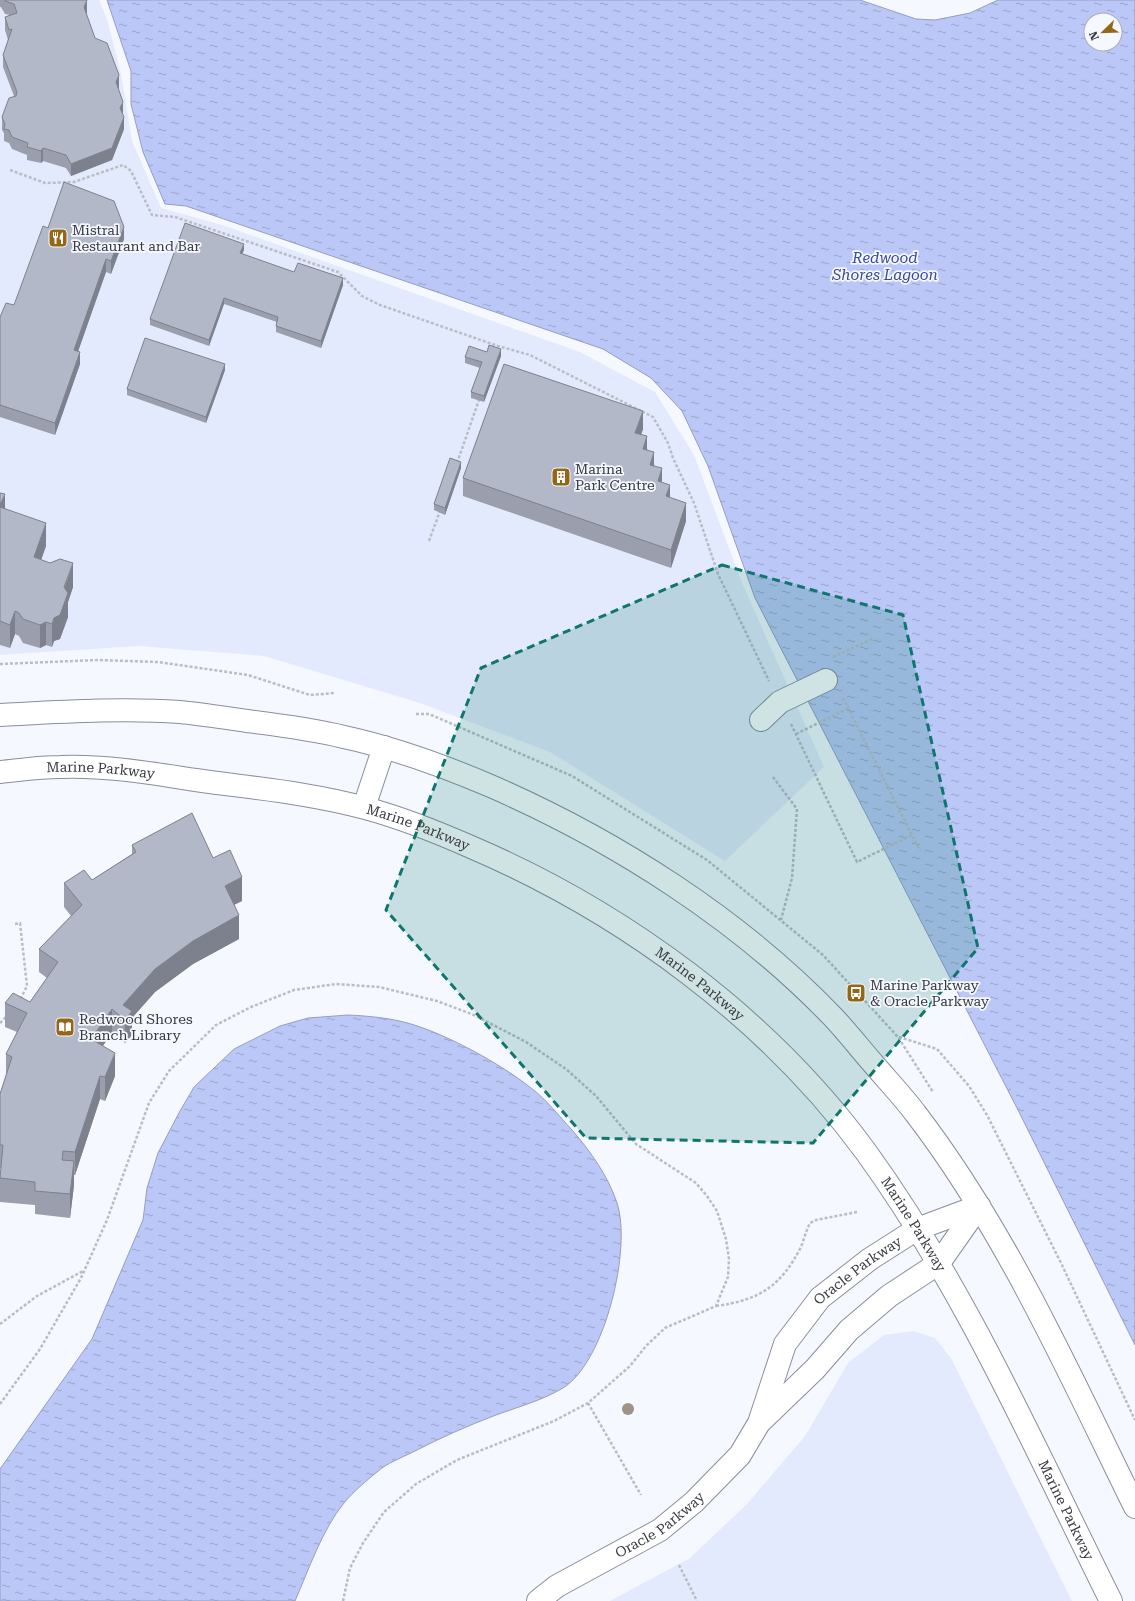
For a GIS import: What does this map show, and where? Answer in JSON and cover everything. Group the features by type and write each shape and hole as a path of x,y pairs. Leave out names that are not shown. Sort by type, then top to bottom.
{"main road":[{"path":"761,720 780,702 826,680"},
{"path":"0,715 86,711 181,712 341,736 384,747 447,768 537,806 632,858 711,912 785,971 833,1018 916,1114 979,1206 1038,1311 1135,1507"},
{"path":"364,808 384,747"},
{"name":"Marine Parkway","path":"0,772 61,767 107,768 275,789 324,797 364,808 425,827 510,864 599,912 674,962 743,1019 810,1083 865,1152 939,1262 982,1340 1111,1601"},
{"name":"Oracle Parkway","path":"538,1601 557,1586 660,1530 694,1502 740,1455 758,1423 785,1344 820,1298 870,1258 917,1229 979,1206"},
{"name":"Oracle Parkway","path":"758,1423 815,1369 849,1330 889,1296 939,1262 979,1206"}],"path":[{"path":"10,170 45,183 74,182 124,165 131,171 152,216 175,217 338,272 362,296 380,305 498,346 530,355 653,417 668,443 673,458 694,504 718,574 857,862 912,835"},
{"path":"495,354 498,346"},
{"path":"456,466 482,391"},
{"path":"429,541 442,503"},
{"path":"0,664 98,660 158,662 248,674 310,695 335,693"},
{"path":"843,696 920,851"},
{"path":"796,734 849,708"},
{"path":"774,777 797,809 792,878 781,920"},
{"path":"15,924 20,923 27,986 16,1004"},
{"path":"0,1404 40,1349 83,1271 107,1220 148,1104 169,1071 216,1025 251,1007 294,990 336,984 378,987 437,1001 474,1015 526,1042 566,1069 596,1096 636,1144 696,1184 707,1196 717,1211 726,1239 729,1259 728,1277 716,1306"},
{"path":"0,1023 10,1012"},
{"path":"934,1094 898,1037 936,1049 969,1086 987,1115 1062,1265 1135,1420"},
{"path":"343,1601 350,1568 363,1543 384,1512 416,1484 457,1460 554,1421 588,1403 630,1366 646,1346 665,1328 716,1306 736,1303 753,1298 772,1285 790,1268 810,1224 816,1220 857,1212"},
{"path":"0,1324 37,1296 83,1271"},
{"path":"588,1403 641,1495"},
{"path":"679,1565 697,1601"}],"highlighted area":[{"path":"722,565 903,615 978,948 813,1143 586,1138 386,910 481,668"}],"shaded area":[{"path":"0,0 99,0 107,19 121,74 132,141 161,208 222,225 580,352 655,392 694,455 742,583 824,767 725,861 550,752 420,703 264,656 138,646 0,655"},
{"path":"913,1331 935,1338 951,1358 1072,1601 610,1601 690,1558 747,1504 805,1436 848,1363 884,1335"}],"water":[{"name":"Redwood Shores Lagoon","path":"107,0 860,0 916,19 935,20 970,13 998,0 1135,0 1135,1345 1018,1110 755,598 708,466 682,411 651,378 603,349 186,206 165,204 143,152 131,104 131,71"},
{"path":"348,1015 396,1020 411,1024 441,1035 474,1051 505,1069 531,1088 553,1108 586,1147 609,1183 617,1203 621,1223 621,1247 618,1274 611,1303 602,1330 591,1354 578,1374 563,1388 530,1403 485,1419 443,1437 390,1463 373,1475 351,1495 329,1525 316,1550 295,1601 0,1601 0,1469 92,1339 143,1220 147,1188 158,1153 194,1087 234,1049 280,1026 308,1018"}],"building":[{"path":"4,0 87,0 84,7 95,38 107,43 119,75 116,82 123,102 120,108 124,117 112,148 71,164 66,155 43,148 41,151 27,147 28,143 12,137 9,130 4,129 5,124 2,117 9,98 16,96 17,92 3,55 12,29 9,30 5,17 17,13 14,4"},
{"path":"64,182 114,201 124,227 111,261 106,259 74,350 80,352 55,423 0,405 0,317 6,303 14,305 43,226 48,228"},
{"path":"185,223 244,244 240,253 294,272 298,263 343,278 321,341 276,326 278,317 224,298 209,340 150,319"},
{"path":"145,338 225,364 206,417 127,389"},
{"path":"489,345 501,349 484,396 471,392 482,362 465,357 469,346 487,352"},
{"name":"Marina Park Centre","path":"504,364 643,411 635,433 647,436 643,449 654,452 650,465 662,468 658,481 670,485 666,496 686,503 671,550 463,478"},
{"path":"450,458 461,462 445,508 434,504"},
{"path":"0,493 5,494 0,505"},
{"path":"0,507 46,523 34,557 50,563 60,559 73,563 64,587 68,593 60,615 54,618 52,624 46,622 40,625 23,619 19,613 15,611 10,625 0,621"},
{"name":"Redwood Shores Branch Library","path":"192,813 213,858 230,850 242,877 225,886 239,915 193,941 155,969 123,1005 132,1011 125,1020 112,1009 91,1039 115,1053 105,1077 100,1076 75,1152 63,1151 62,1160 74,1161 70,1194 35,1191 35,1182 0,1178 3,1145 0,1145 0,1094 12,1057 6,1054 27,1013 5,1003 13,993 30,1002 58,962 39,949 82,905 64,883 84,870 92,880 136,852 132,845"}],"place":[{"name":"Mistral Restaurant and Bar","path":"58,238"},
{"name":"Marina Park Centre","path":"561,477"},
{"name":"Marine Parkway & Oracle Parkway","path":"856,993"},
{"name":"Redwood Shores Branch Library","path":"65,1027"}]}
